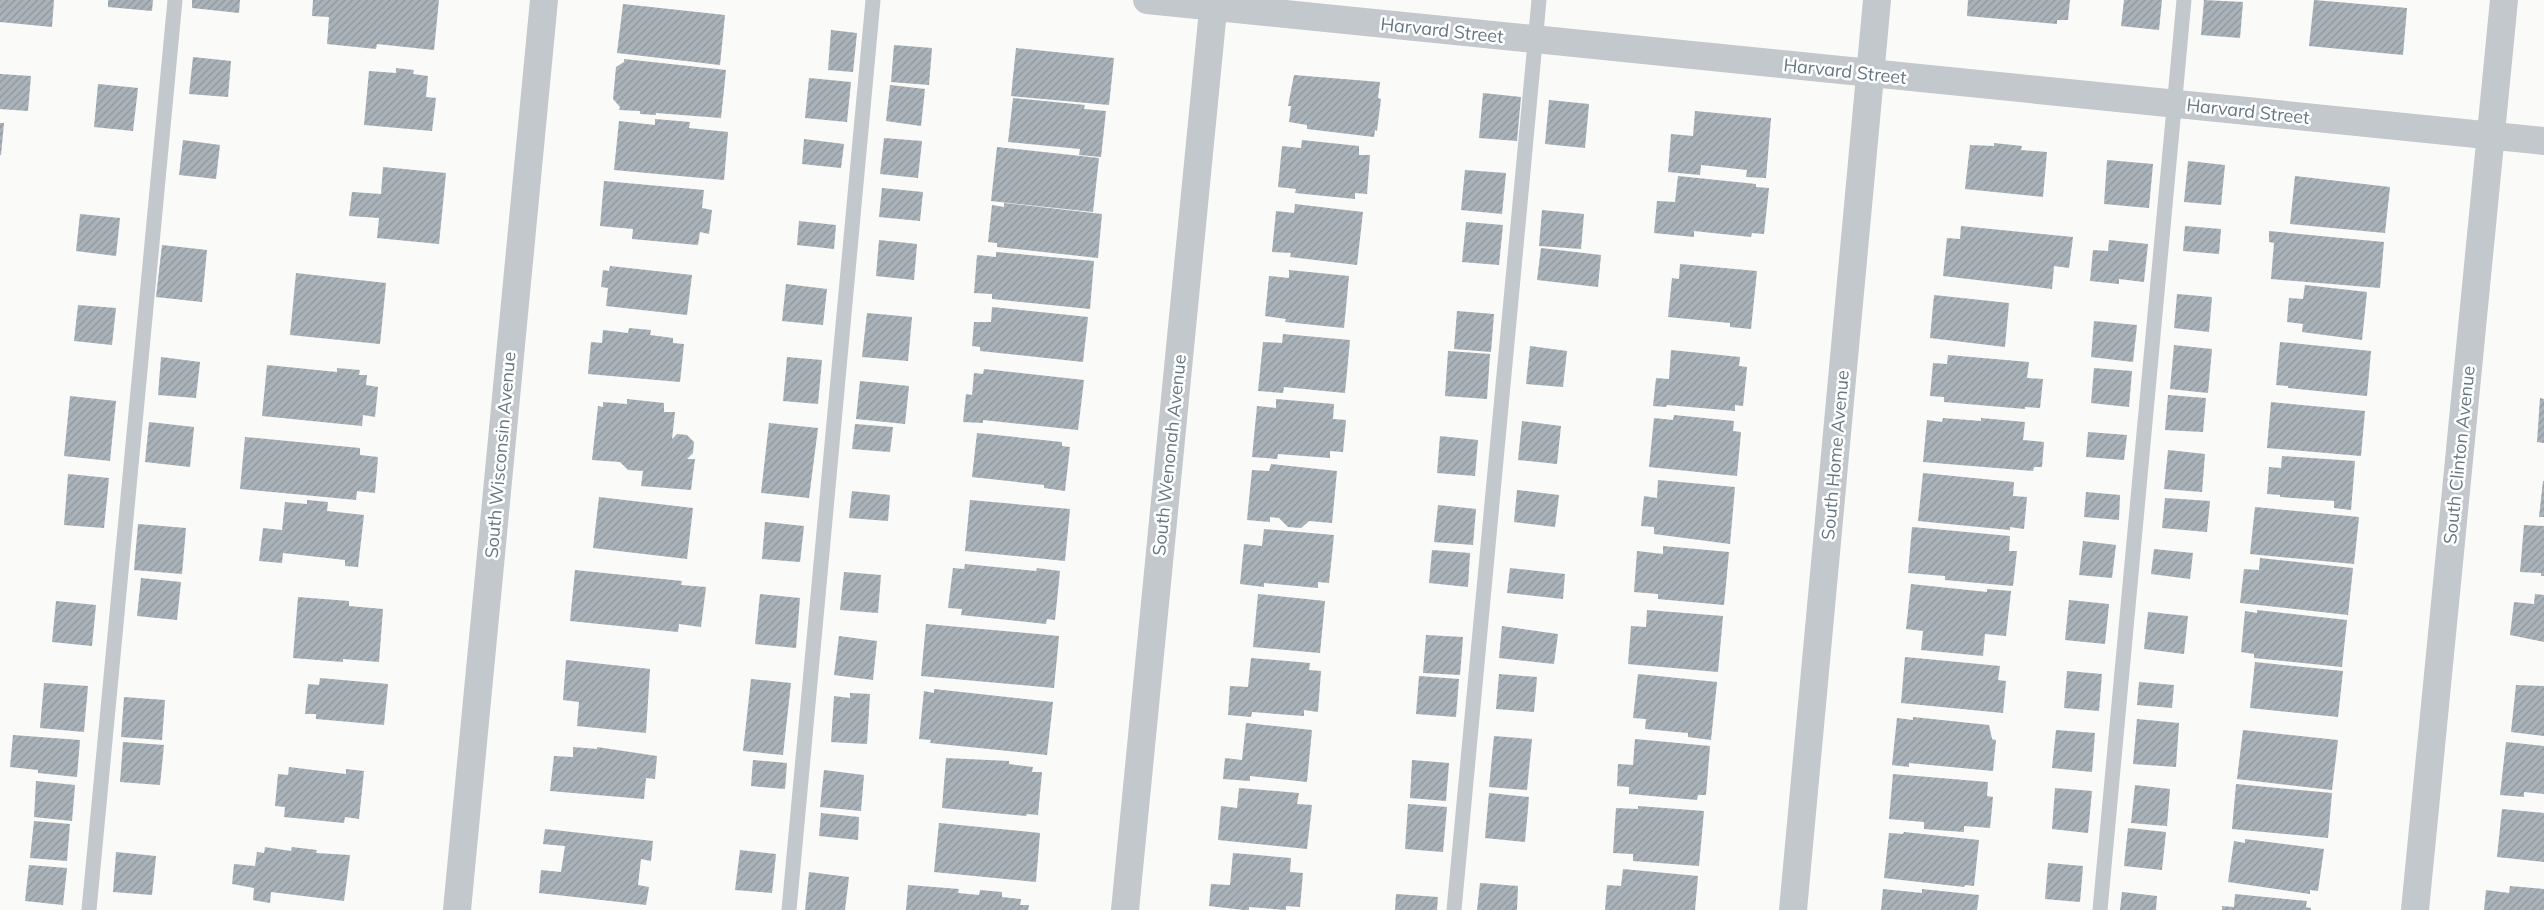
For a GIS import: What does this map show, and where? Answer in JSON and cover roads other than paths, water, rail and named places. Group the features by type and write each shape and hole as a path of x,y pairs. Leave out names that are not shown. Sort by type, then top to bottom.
{"street":[{"name":"South Wisconsin Avenue","path":"456,910 544,0"},
{"name":"Harvard Street","path":"1146,0 1214,4 1536,39 2544,141"},
{"name":"South Home Avenue","path":"1793,910 1877,0"},
{"name":"South Clinton Avenue","path":"2415,910 2504,0"},
{"name":"South Wenonah Avenue","path":"1125,910 1214,4"}],"lane":[{"path":"89,910 175,0"},
{"path":"789,910 873,0"},
{"path":"1454,910 1540,0"},
{"path":"2100,910 2184,0"}]}
